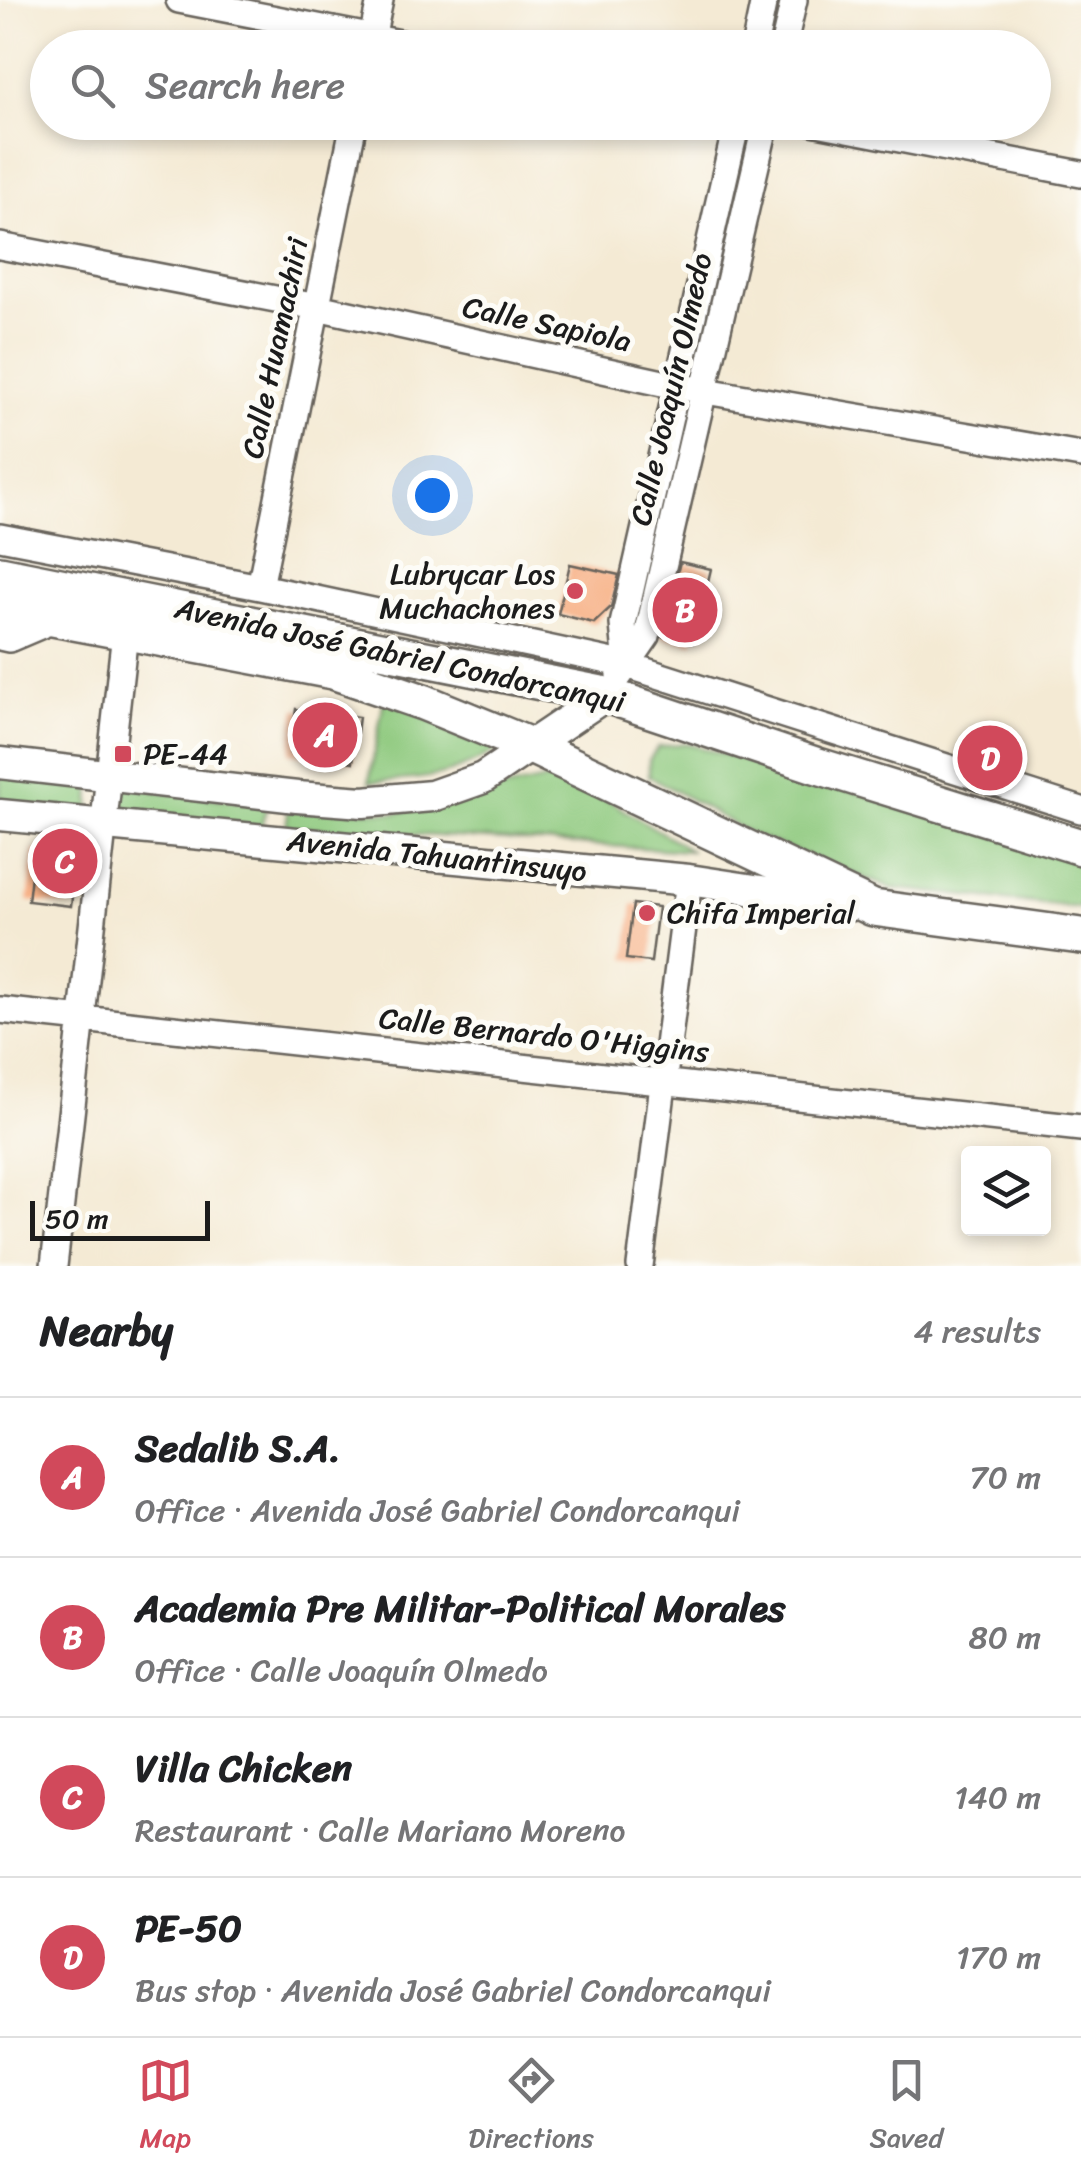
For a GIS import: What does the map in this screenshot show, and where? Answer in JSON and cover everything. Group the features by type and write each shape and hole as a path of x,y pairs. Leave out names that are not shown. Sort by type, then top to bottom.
{"highway":[{"name":"Avenida José Gabriel Condorcanqui","path":"0,574 127,615 333,671 422,702 534,747 873,908 1081,936"},
{"name":"Avenida José Gabriel Condorcanqui","path":"0,608 57,619 127,615 606,695 1081,847"}],"main road":[{"name":"Avenida Tahuantinsuyo","path":"0,763 364,802 432,796 483,778 606,695"},
{"path":"270,840 278,795"},
{"name":"Avenida Tahuantinsuyo","path":"0,815 689,880 873,908"}],"street":[{"path":"179,0 316,30"},
{"path":"374,30 380,0"},
{"path":"758,30 764,0"},
{"path":"787,30 794,0"},
{"name":"Calle Huamachiri","path":"260,587 350,140"},
{"name":"Calle Joaquín Olmedo","path":"627,665 623,624 733,140"},
{"name":"Calle Joaquín Olmedo","path":"606,695 647,636 762,140"},
{"path":"905,140 1081,174"},
{"name":"Calle Sapiola","path":"0,246 317,306 676,386 1081,455"},
{"name":"Avenida José Gabriel Condorcanqui","path":"0,538 260,587 627,665 1081,810"},
{"path":"54,1266 127,615"},
{"path":"0,637 10,639 57,619"},
{"path":"640,1266 689,880"},
{"name":"Calle Bernardo O'Higgins","path":"0,1010 1081,1128"}],"green space":[{"path":"384,699 504,746 440,775 369,782"},
{"path":"685,743 1081,856 1081,908 890,888 753,835 649,776 649,760 658,747"},
{"path":"0,773 91,783 90,813 0,804"},
{"path":"567,775 692,851 286,827 289,805 395,813"},
{"path":"126,787 267,805 261,828 119,814"}],"building":[{"path":"680,562 711,569 693,643 661,636"},
{"path":"570,564 619,575 611,607 594,623 558,614"},
{"path":"296,709 359,717 353,762 290,753"},
{"path":"34,850 71,854 76,862 71,906 28,901"},
{"path":"633,904 658,907 651,962 626,959"}],"place":[{"name":"Lubrycar Los Muchachones","path":"575,591"},
{"name":"Academia Pre Militar-Political Morales","path":"685,610"},
{"name":"Sedalib S.A.","path":"325,735"},
{"name":"PE-44","path":"123,754"},
{"name":"PE-50","path":"990,758"},
{"name":"Villa Chicken","path":"65,861"},
{"name":"Chifa Imperial","path":"647,913"}]}
